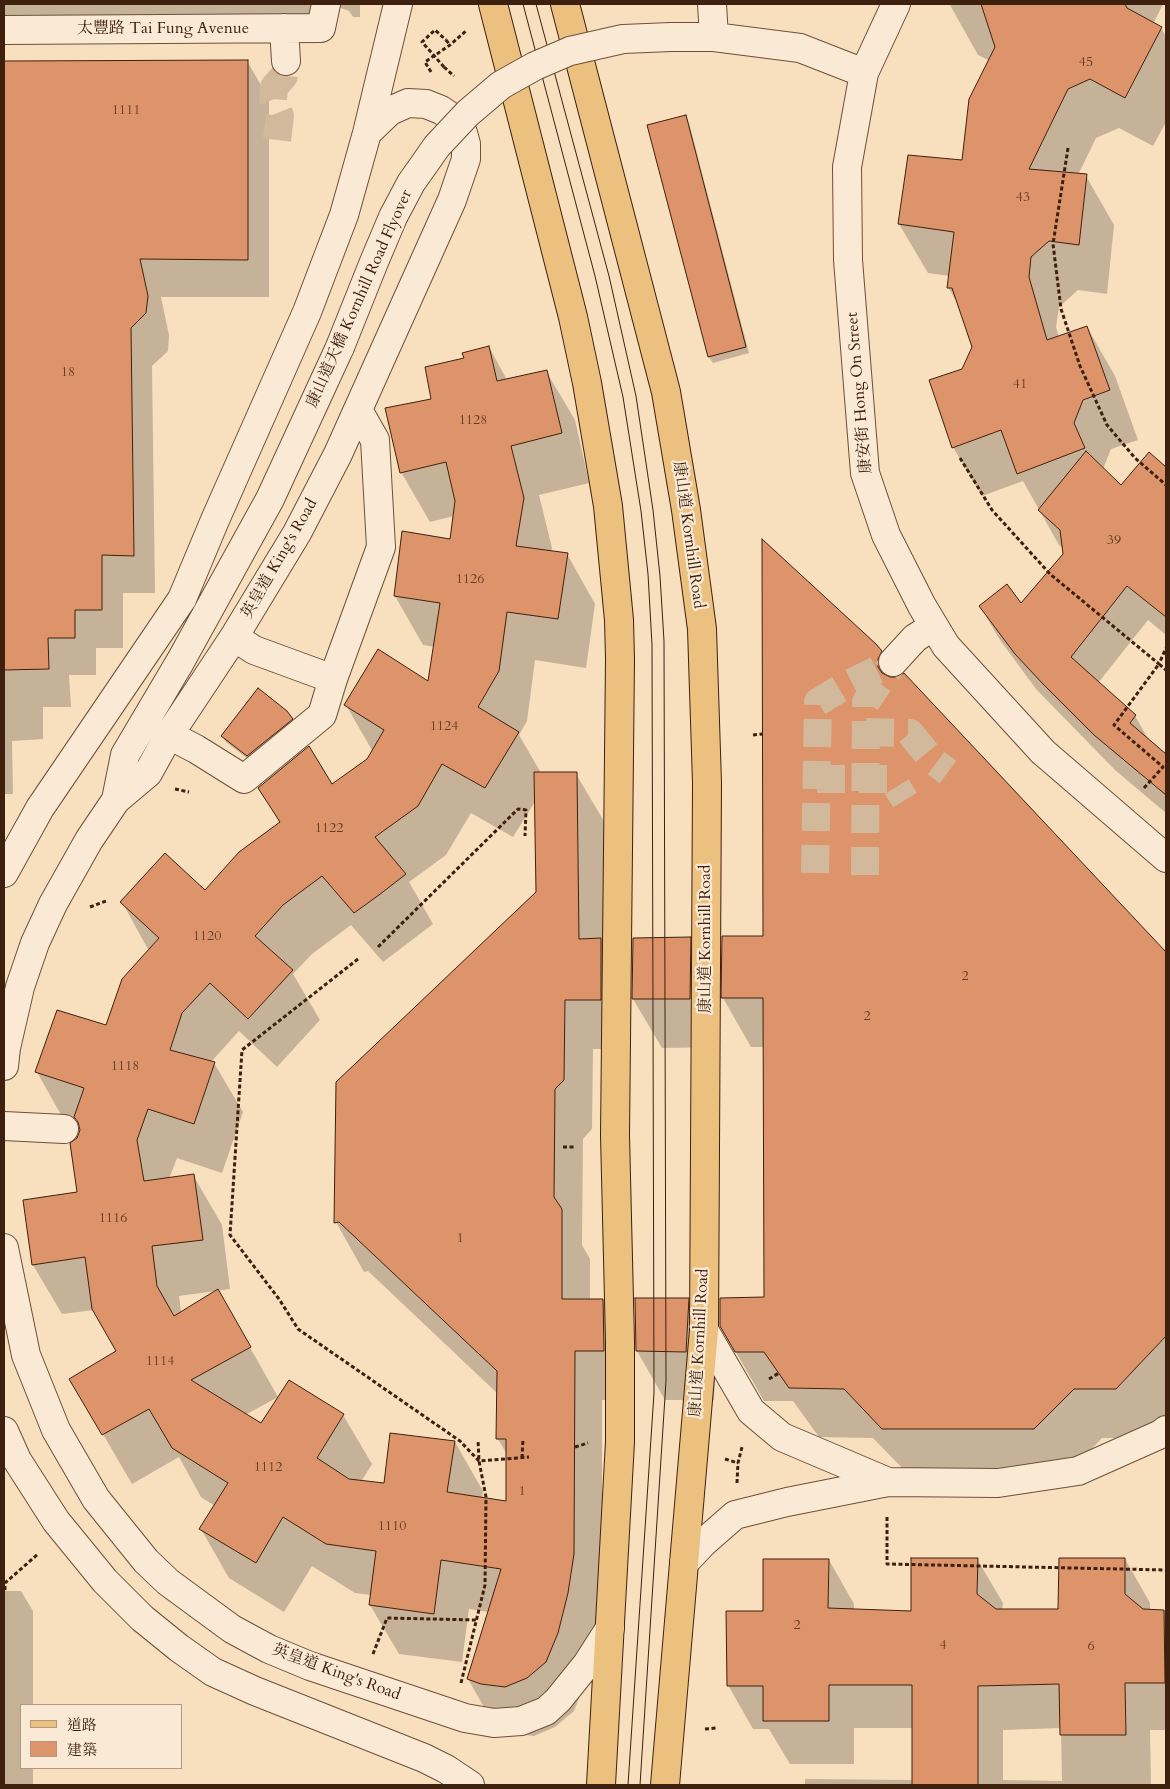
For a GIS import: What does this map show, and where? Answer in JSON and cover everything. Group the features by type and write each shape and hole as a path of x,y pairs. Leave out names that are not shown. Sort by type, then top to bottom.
{"main road":[{"path":"493,4 573,317 587,383 608,506 619,620 614,1135 620,1442 601,1785"},
{"name":"康山道 Kornhill Road","path":"565,4 666,392 686,510 702,629 707,783 704,1330 665,1785"}],"street":[{"path":"4,873 40,808 182,598 214,520 307,312 344,215 367,133 398,4"},
{"path":"712,4 714,37"},
{"name":"康安街 Hong On Street","path":"896,4 864,73 847,167 848,260 865,473 886,535 922,606 946,646 1043,752 1166,858"},
{"name":"太豐路 Tai Fung Avenue","path":"4,30 284,28 324,16"},
{"path":"284,28 286,61"},
{"name":"康山道天橋 Kornhill Road Flyover","path":"116,800 125,755 180,662 270,498 340,347 393,217 411,183 437,146 468,113 501,85 535,66 570,51 623,39 714,37 800,48 864,73"},
{"name":"英皇道 King's Road","path":"4,1066 6,1048 20,987 35,943 53,904 89,840 116,800 148,773 169,735 234,637 297,534 358,410 452,200 466,158 466,144 463,133 454,119 441,110 426,104 408,103 390,111 367,133"},
{"path":"169,735 196,749 244,780 322,715 333,679 381,547 375,440 358,410"},
{"name":"康山道天橋 Kornhill Road Flyover","path":"182,598 237,533 270,498"},
{"path":"894,662 915,638 934,626"},
{"path":"234,637 254,650 333,679"},
{"path":"4,1126 64,1129"},
{"name":"英皇道 King's Road","path":"4,1248 26,1355 56,1430 96,1499 146,1560 168,1582 232,1629 269,1649 310,1666 465,1718 494,1723 521,1721 546,1711 558,1700 587,1664 610,1628"},
{"path":"704,1330 751,1411 782,1437 888,1482"},
{"path":"684,1563 703,1542 735,1515 787,1502 888,1482 998,1484 1078,1471 1161,1434 1166,1430"},
{"path":"4,1431 17,1460 62,1528 111,1587 142,1618 179,1648 213,1672 255,1691 424,1758 446,1769 470,1785"}],"path":[{"path":"450,45 435,30 422,42 454,76"},
{"path":"435,79 425,62 450,45 467,30"},
{"path":"1068,148 1053,244 1061,309 1080,366 1107,425 1135,458 1166,485"},
{"path":"960,458 992,510 1050,574 1166,670"},
{"path":"1144,788 1163,767 1114,725 1159,664 1166,648"},
{"path":"752,735 762,734"},
{"path":"378,947 518,809 526,810 525,836"},
{"path":"89,907 106,901"},
{"path":"358,959 242,1050 230,1235 298,1329 460,1441 479,1460 529,1457"},
{"path":"563,1147 575,1147"},
{"path":"735,1515 738,1463 751,1411 770,1378 779,1372"},
{"path":"522,1458 523,1439"},
{"path":"460,1686 485,1585 486,1497 479,1460 478,1440"},
{"path":"575,1447 587,1443"},
{"path":"887,1517 887,1564 1166,1570"},
{"path":"5,1590 5,1583 38,1554"},
{"path":"371,1659 387,1618 476,1620"},
{"path":"705,1730 716,1728"}],"building":[{"path":"981,4 1125,4 1127,8 1162,27 1125,98 1090,79 1068,89 1029,169 1087,174 1079,245 1049,241 1031,257 1029,277 1047,340 1087,326 1110,390 1083,400 1074,423 1085,448 1017,474 1001,430 952,448 929,380 962,369 972,347 952,288 947,288 954,232 898,224 908,155 962,160 969,99 995,47"},
{"path":"248,60 248,260 140,259 148,296 146,313 131,328 134,556 102,555 102,610 75,610 75,638 48,638 49,669 4,670 4,61"},
{"path":"686,115 746,347 708,357 647,125"},
{"path":"489,346 497,381 547,370 562,433 511,446 524,498 516,546 568,553 558,619 507,612 499,671 478,707 519,732 485,788 442,764 418,806 375,837 406,874 379,895 354,913 322,876 283,905 255,936 293,970 248,1019 210,983 182,1013 170,1050 215,1062 194,1124 148,1109 137,1140 144,1181 194,1174 201,1225 203,1240 152,1246 157,1286 174,1316 218,1289 251,1347 191,1380 261,1423 289,1380 344,1414 317,1458 349,1479 384,1483 390,1433 455,1441 447,1492 506,1501 506,1439 496,1439 497,1371 339,1222 334,1223 336,1082 536,892 534,772 577,772 579,939 601,938 601,1000 565,1000 564,1080 555,1089 554,1197 562,1209 562,1299 603,1299 604,1351 575,1351 574,1554 568,1593 558,1633 546,1662 527,1678 505,1687 481,1684 467,1679 501,1569 441,1560 434,1614 369,1605 376,1551 326,1544 283,1517 256,1563 199,1529 228,1483 172,1448 149,1409 102,1435 69,1379 116,1351 92,1309 85,1257 32,1265 23,1200 77,1192 70,1143 77,1138 80,1130 78,1122 74,1117 84,1088 35,1072 57,1010 106,1025 122,979 159,938 120,902 165,853 205,890 239,852 280,822 258,788 309,746 332,784 367,759 384,730 344,705 378,649 428,681 440,603 394,596 402,531 450,539 455,501 446,462 400,473 385,408 431,399 425,367 464,358 462,353"},
{"path":"1086,451 1121,485 1149,452 1166,467 1166,617 1127,586 1071,657 1136,715 1130,723 1166,754 1166,795 1094,735 1043,684 1015,654 979,606 1007,584 1021,603 1063,554 1060,530 1038,510"},
{"path":"762,539 876,644 882,651 878,659 878,667 882,673 890,677 897,677 904,673 1166,952 1166,1336 1116,1389 1074,1389 1034,1429 882,1429 844,1389 789,1388 764,1352 735,1352 720,1326 720,1298 764,1297 763,998 721,998 722,936 763,936"},
{"path":"258,688 287,711 293,719 247,756 221,736"},
{"path":"691,937 690,999 632,999 633,938"},
{"path":"635,1298 689,1298 686,1352 636,1351"},
{"path":"911,1558 978,1558 977,1594 996,1609 1058,1609 1059,1558 1125,1558 1125,1594 1143,1609 1164,1610 1165,1683 1125,1683 1126,1735 1060,1735 1059,1684 978,1686 978,1785 912,1785 912,1685 829,1685 829,1721 763,1721 763,1686 727,1686 726,1611 763,1611 763,1559 829,1559 828,1608 911,1611"}],"tunnel":[{"path":"277,140 280,116 273,99 274,87 284,76 286,61"},
{"path":"815,873 818,702 846,685 893,662"},
{"path":"865,875 866,702 893,663"},
{"path":"866,732 910,733 933,761 948,772"},
{"path":"817,779 892,779 905,800"}],"tram line":[{"path":"523,4 595,276 623,397 641,511 648,574 652,645 654,1393 628,1785"},
{"path":"536,4 609,276 636,396 653,510 664,641 666,1381 640,1785"}]}
